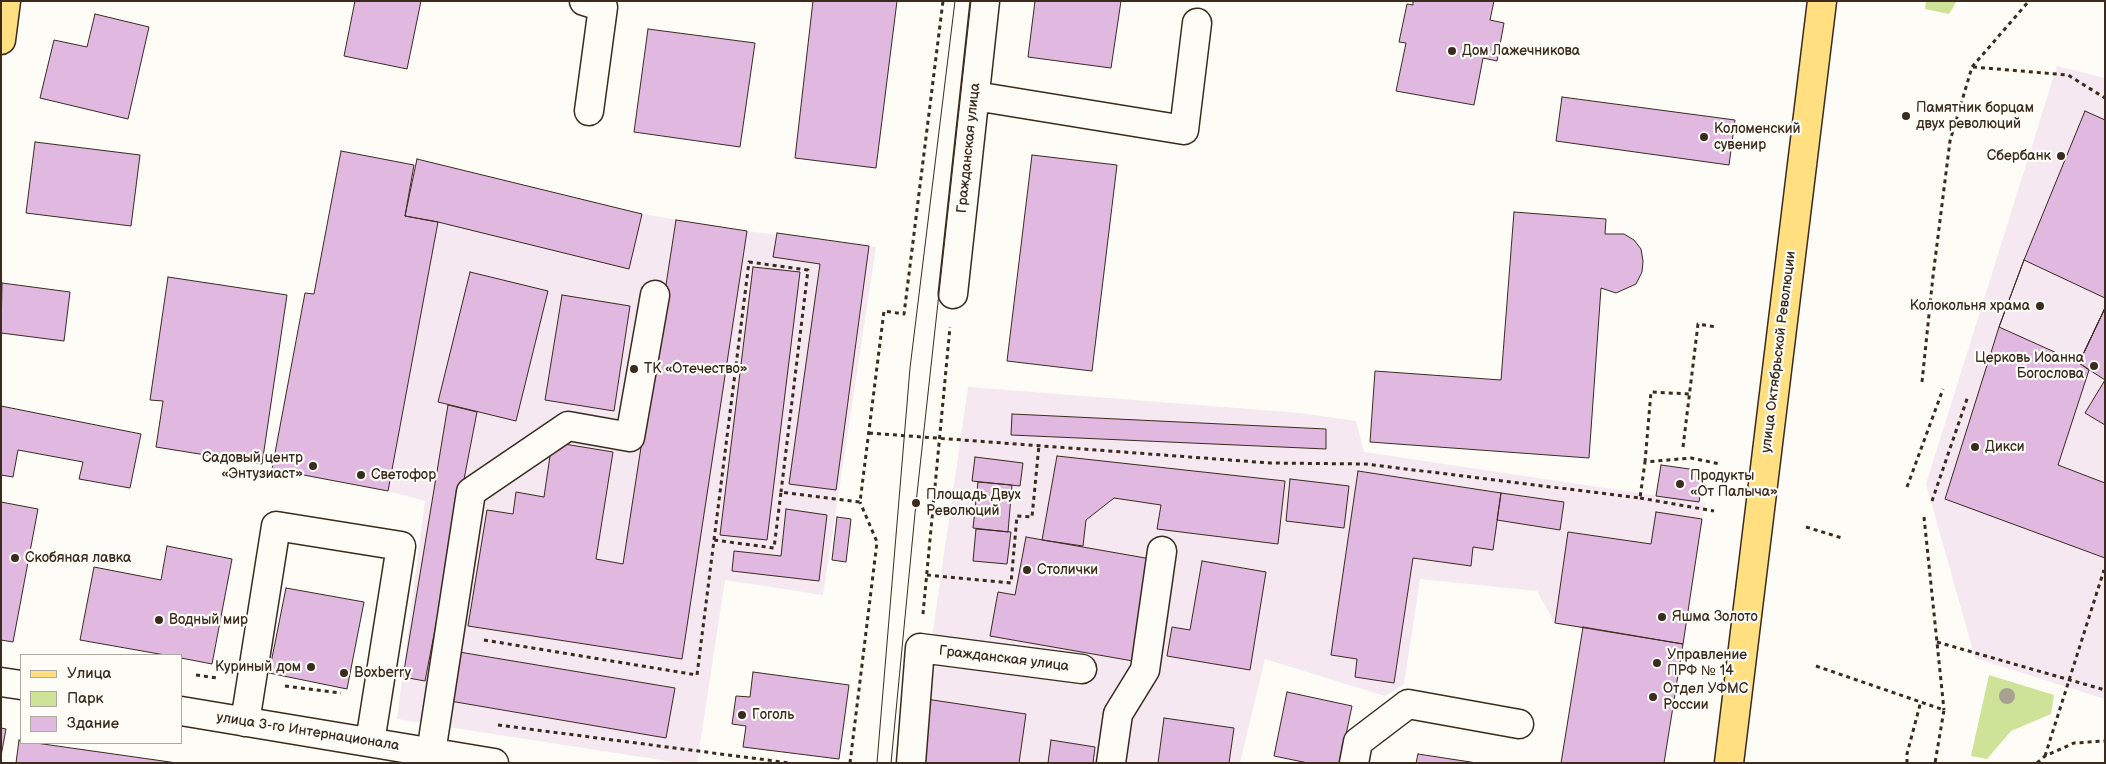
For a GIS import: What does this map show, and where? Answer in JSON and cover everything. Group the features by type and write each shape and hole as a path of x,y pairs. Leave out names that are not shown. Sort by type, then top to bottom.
{"main road":[{"path":"1,40 6,1"},
{"name":"улица Октябрьской Революции","path":"1729,763 1822,1"}],"street":[{"path":"584,1 603,6 589,111"},
{"name":"Гражданская улица","path":"954,294 985,1"},
{"path":"975,96 1184,130 1197,23"},
{"path":"431,752 471,492 568,426 630,437 655,295"},
{"path":"245,722 276,526 401,546 370,742"},
{"path":"1111,763 1118,714 1145,670 1162,551"},
{"name":"Гражданская улица","path":"911,763 920,648 1082,669"},
{"path":"1,682 20,685"},
{"path":"1354,763 1358,742 1408,704 1519,724"},
{"name":"улица 3-го Интернационала","path":"182,712 494,763"}],"path":[{"path":"850,763 877,542 860,502 884,311 904,314 942,1"},
{"path":"1922,382 1950,141 1972,67 2029,1"},
{"path":"1972,67 2068,75 2105,98"},
{"path":"450,635 697,676 714,540 749,262 808,270 774,548 714,540"},
{"path":"920,648 954,294"},
{"path":"1683,447 1698,324 1716,327"},
{"path":"1907,487 1943,389"},
{"path":"1640,498 1651,392 1689,394"},
{"path":"1932,501 1968,396"},
{"path":"869,433 1270,463 1366,464 1640,498 1714,511"},
{"path":"927,575 1011,583 1017,516 1032,517 1039,445"},
{"path":"1645,462 1691,458 1720,464"},
{"path":"781,492 860,502"},
{"path":"1924,517 1944,710 1935,763"},
{"path":"1806,527 1842,538"},
{"path":"2045,756 2104,570"},
{"path":"1937,642 2105,690"},
{"path":"1816,666 1944,710"},
{"path":"190,674 377,698"},
{"path":"1907,763 1907,754 1921,701"},
{"path":"495,725 790,763"},
{"path":"2037,763 2045,756 2074,743 2105,741"}],"shaded area":[{"path":"2057,66 2105,78 2105,699 1975,658 1926,484"},
{"name":"ТК «Отечество»","path":"417,159 642,214 747,231 876,247 823,595 725,580 697,763 680,763 397,719 425,501 388,491 438,222 405,216"},
{"path":"968,387 1300,413 1356,421 1364,452 1705,503 1683,644 1555,623 1537,591 1420,579 1404,684 1385,696 1265,659 1240,763 914,763"}],"green space":[{"path":"1926,1 1957,1 1949,14 1925,9"},
{"path":"1989,675 2054,695 2051,714 2011,731 1987,759 1971,756"}],"building":[{"path":"355,1 421,1 407,69 344,56"},
{"path":"813,1 897,1 876,168 795,158"},
{"path":"1035,1 1121,1 1111,68 1028,57"},
{"name":"Дом Лажечникова","path":"1413,1 1494,1 1490,20 1504,23 1497,61 1483,58 1474,105 1396,91 1406,43 1399,42 1407,4 1413,5"},
{"path":"95,14 149,27 128,119 40,98 54,40 87,47"},
{"path":"648,29 755,43 740,147 634,132"},
{"path":"1562,97 1735,120 1729,165 1556,141"},
{"path":"2085,111 2105,120 2105,308 2079,363 2089,370 2058,465 2105,483 2105,558 1945,499 1999,327 2024,260"},
{"path":"35,142 140,155 131,226 26,213"},
{"path":"341,151 414,165 405,216 438,222 388,491 272,469 305,293 314,294"},
{"path":"1032,155 1117,165 1092,371 1007,361"},
{"path":"417,159 642,214 629,269 438,222 405,216"},
{"path":"1514,212 1606,219 1605,234 1624,234 1634,240 1641,249 1642,272 1636,284 1616,293 1601,288 1589,458 1370,442 1375,371 1501,380"},
{"path":"676,220 747,231 682,659 468,626 487,510 513,514 516,492 544,497 552,442 613,452 596,559 623,564"},
{"path":"777,233 869,246 836,490 789,484 820,264 773,257"},
{"path":"2024,260 2105,298 2105,308 2079,363 1999,327"},
{"path":"753,267 800,272 767,540 720,535"},
{"path":"470,272 548,291 516,421 438,402"},
{"path":"168,277 287,295 262,464 156,447 163,401 150,400"},
{"path":"2,283 70,292 64,341 1,333"},
{"path":"562,295 630,306 614,411 545,400"},
{"name":"Церковь Иоанна Богослова","path":"2105,308 2105,380 2079,363"},
{"path":"2105,380 2105,425 2085,413"},
{"path":"448,405 477,412 425,681 403,677"},
{"path":"1,406 141,434 130,488 79,479 83,462 18,450 13,477 1,475"},
{"path":"1012,414 1326,429 1326,449 1011,435"},
{"path":"1057,456 1285,481 1278,544 1157,529 1161,505 1114,498 1086,520 1083,546 1042,540"},
{"path":"975,457 1023,463 1020,486 972,481"},
{"name":"Продукты «От Палыча»","path":"1661,465 1704,471 1699,502 1656,496"},
{"path":"1358,471 1501,493 1493,550 1473,547 1471,566 1413,558 1394,683 1355,677 1357,659 1331,655"},
{"path":"1290,479 1349,486 1344,528 1286,521"},
{"path":"978,482 1012,485 1008,532 973,528"},
{"path":"1501,493 1564,502 1560,530 1497,520"},
{"name":"Скобяная лавка","path":"1,502 38,509 13,642 1,640"},
{"path":"786,509 827,515 819,581 732,571 734,551 781,556"},
{"path":"1656,512 1702,519 1683,644 1555,623 1568,532 1651,544"},
{"path":"837,517 851,519 846,562 832,560"},
{"path":"976,529 1011,532 1007,564 973,561"},
{"path":"1026,537 1151,559 1133,661 990,636 998,592 1015,595"},
{"path":"167,546 232,559 212,664 182,658 182,654 159,654 80,640 94,567 161,580"},
{"path":"1202,561 1266,572 1250,670 1167,656 1172,627 1190,630"},
{"path":"286,588 364,602 347,689 269,673"},
{"path":"1583,627 1683,644 1664,763 1561,763"},
{"path":"459,652 675,688 666,738 450,701"},
{"path":"753,672 849,685 839,759 743,747 746,726 732,724 736,696 750,697"},
{"path":"1287,692 1352,706 1340,763 1308,763 1274,756"},
{"path":"926,699 1026,714 1019,763 917,763"},
{"path":"1164,718 1234,728 1229,763 1158,763"},
{"path":"1,728 6,729 1,756"},
{"path":"19,740 20,744 43,744 177,763 16,763"},
{"path":"1051,740 1095,747 1093,763 1048,763"},
{"path":"1418,754 1477,763 1416,763"}],"tram line":[{"path":"877,763 910,368 955,1"},
{"path":"891,763 916,503 971,1"}],"place":[{"name":"Дом Лажечникова","path":"1452,51"},
{"name":"Памятник борцам двух революций","path":"1906,116"},
{"name":"Коломенский сувенир","path":"1704,137"},
{"name":"Сбербанк","path":"2061,156"},
{"name":"Колокольня храма","path":"2040,306"},
{"name":"Церковь Иоанна Богослова","path":"2094,366"},
{"name":"ТК «Отечество»","path":"634,369"},
{"name":"Дикси","path":"1975,447"},
{"name":"Садовый центр «Энтузиаст»","path":"313,466"},
{"name":"Светофор","path":"361,475"},
{"name":"Продукты «От Палыча»","path":"1680,484"},
{"name":"Площадь Двух Революций","path":"916,503"},
{"name":"Скобяная лавка","path":"15,558"},
{"name":"Столички","path":"1027,570"},
{"name":"Яшма Золото","path":"1662,617"},
{"name":"Водный мир","path":"159,620"},
{"name":"Управление ПРФ № 14","path":"1657,663"},
{"name":"Куриный дом","path":"311,667"},
{"name":"Boxberry","path":"344,673"},
{"name":"Отдел УФМС России","path":"1653,697"},
{"name":"Гоголь","path":"742,715"}]}
